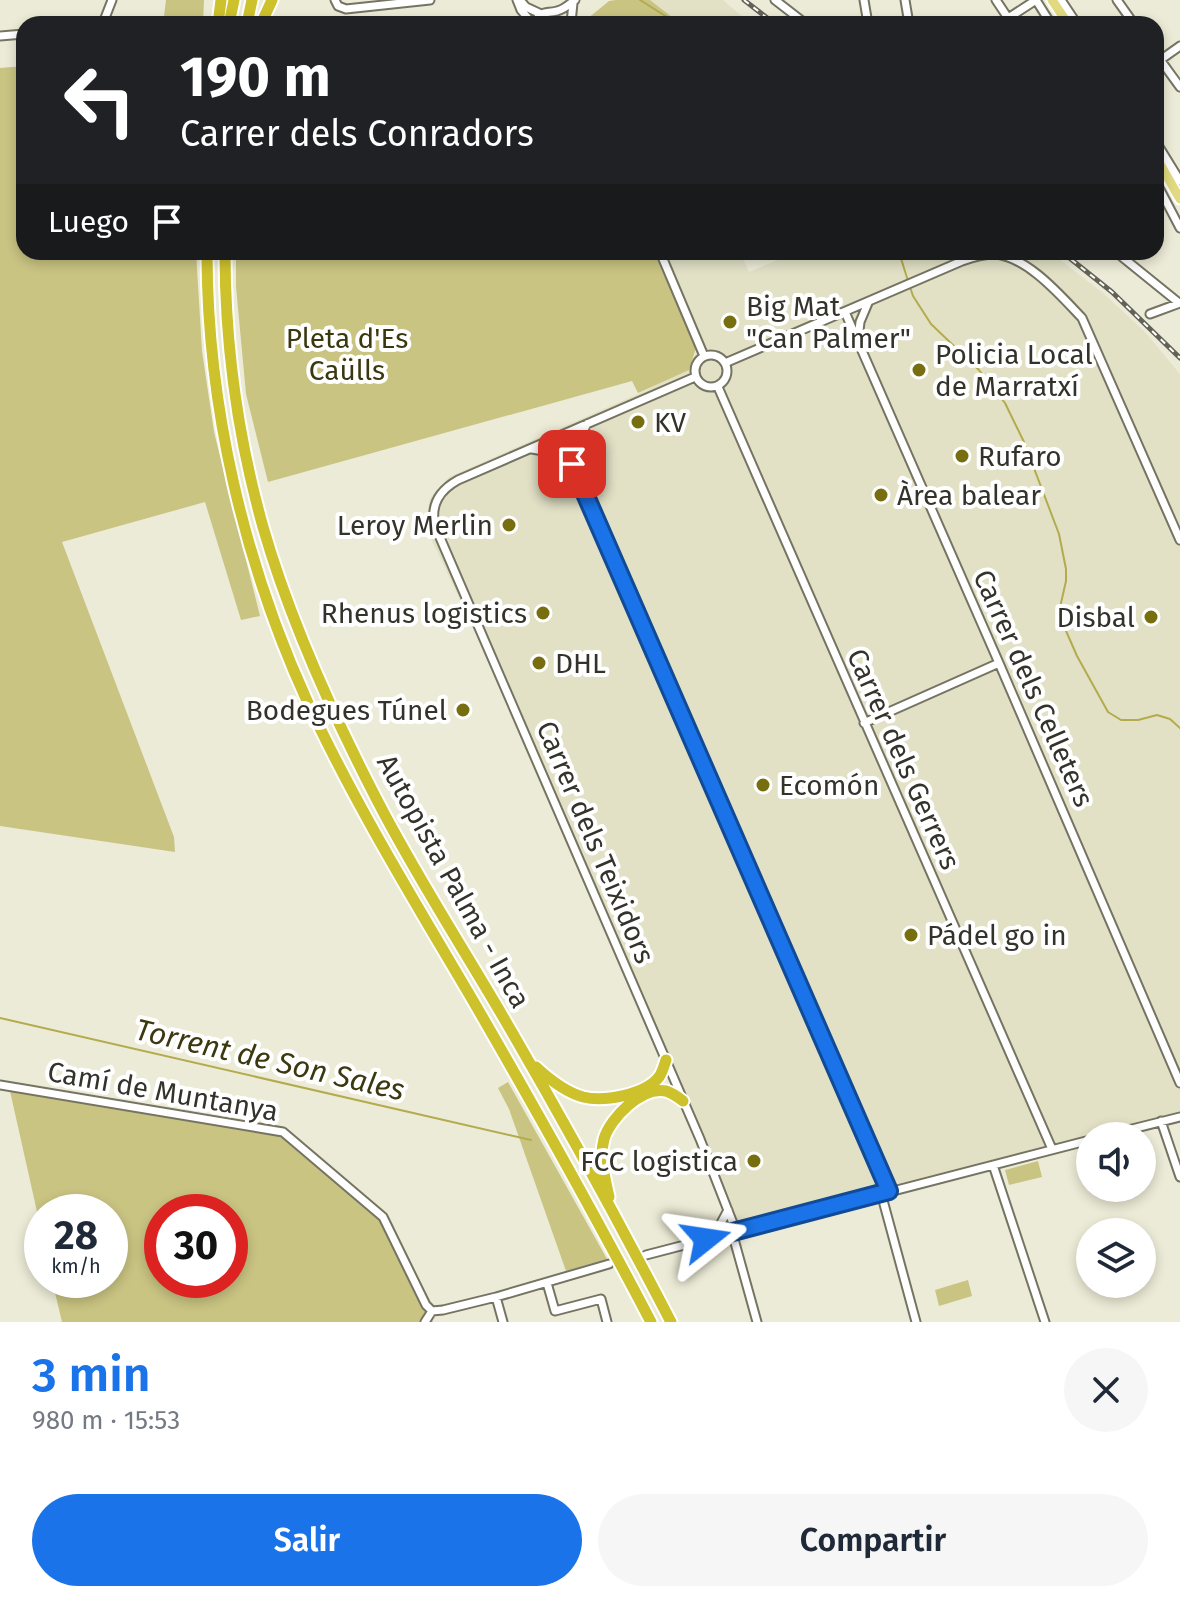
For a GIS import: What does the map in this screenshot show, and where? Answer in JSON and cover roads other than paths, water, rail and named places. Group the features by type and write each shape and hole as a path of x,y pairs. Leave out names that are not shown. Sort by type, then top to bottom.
{"highway":[{"name":"Autopista Palma - Inca","path":"207,260 214,361 233,477 259,575 294,670 364,814 522,1085 651,1322"},
{"name":"Autopista Palma - Inca","path":"225,260 228,328 239,417 255,494 285,591 332,706 377,801 527,1058 671,1322"},
{"path":"527,1058 553,1082 567,1090 583,1097 600,1099 616,1098 649,1085 658,1079 666,1060"},
{"path":"611,1209 602,1152 611,1124 631,1103 656,1091 670,1093 683,1101"}],"main road":[{"path":"1164,171 1180,199"}],"street":[{"path":"335,0 343,9 430,0"},
{"path":"518,0 541,14 558,11 565,16"},
{"path":"775,0 796,16"},
{"path":"1011,16 1036,0"},
{"path":"558,11 574,1"},
{"path":"1164,68 1180,87"},
{"path":"1164,155 1179,178"},
{"path":"1164,197 1180,228"},
{"path":"663,260 704,356"},
{"path":"725,363 967,260"},
{"path":"1012,260 1020,263 1061,296 1082,318 1180,540"},
{"path":"1126,260 1179,303"},
{"path":"858,342 860,322 868,303"},
{"path":"1150,314 1179,303"},
{"name":"Carrer dels Celleters","path":"845,312 1180,1083"},
{"path":"714,355 725,363 727,374 718,387 702,385 695,377 695,367 704,356 714,355"},
{"path":"529,449 695,377"},
{"name":"Carrer dels Gerrers","path":"718,387 1052,1149"},
{"path":"572,464 574,449 587,424"},
{"path":"561,436 885,1192 916,1322"},
{"path":"529,449 555,453 572,464"},
{"name":"Carrer dels Teixidors","path":"529,449 447,486 434,504 432,515 728,1210 757,1322"},
{"path":"864,723 999,663"},
{"name":"Camí de Muntanya","path":"0,1085 283,1132 383,1217 426,1305 432,1311"},
{"path":"1156,1122 1180,1117"},
{"path":"1161,1121 1179,1172"},
{"path":"646,1255 1076,1143"},
{"path":"993,1165 1045,1322"},
{"path":"714,1237 728,1210"},
{"path":"425,1322 432,1311 496,1297 609,1264"},
{"path":"547,1283 555,1311 601,1299 607,1322"},
{"path":"496,1297 503,1322"}],"waterway":[{"path":"640,0 665,16"},
{"path":"901,260 908,281"},
{"path":"910,287 931,324 979,370 1005,403 1024,442 1059,534 1066,569 1061,603 1063,624 1108,712 1121,720 1157,715 1170,719 1180,728"},
{"name":"Torrent de Son Sales","path":"0,1018 531,1140"}],"railway":[{"path":"744,0 765,16"},
{"path":"1072,260 1112,292 1180,358"}],"place":[{"name":"Big Mat \"Can Palmer\"","path":"730,322"},
{"name":"Policia Local de Marratxí","path":"919,370"},
{"name":"KV","path":"638,422"},
{"name":"Rufaro","path":"962,456"},
{"name":"Àrea balear","path":"881,495"},
{"name":"Leroy Merlin","path":"509,525"},
{"name":"Rhenus logistics","path":"543,613"},
{"name":"Disbal","path":"1151,617"},
{"name":"DHL","path":"539,663"},
{"name":"Bodegues Túnel","path":"463,710"},
{"name":"Ecomón","path":"763,785"},
{"name":"Pádel go in","path":"911,935"},
{"name":"FCC logistica","path":"754,1161"}],"park label":[{"name":"Pleta d'Es Caülls","path":"347,354"}]}
